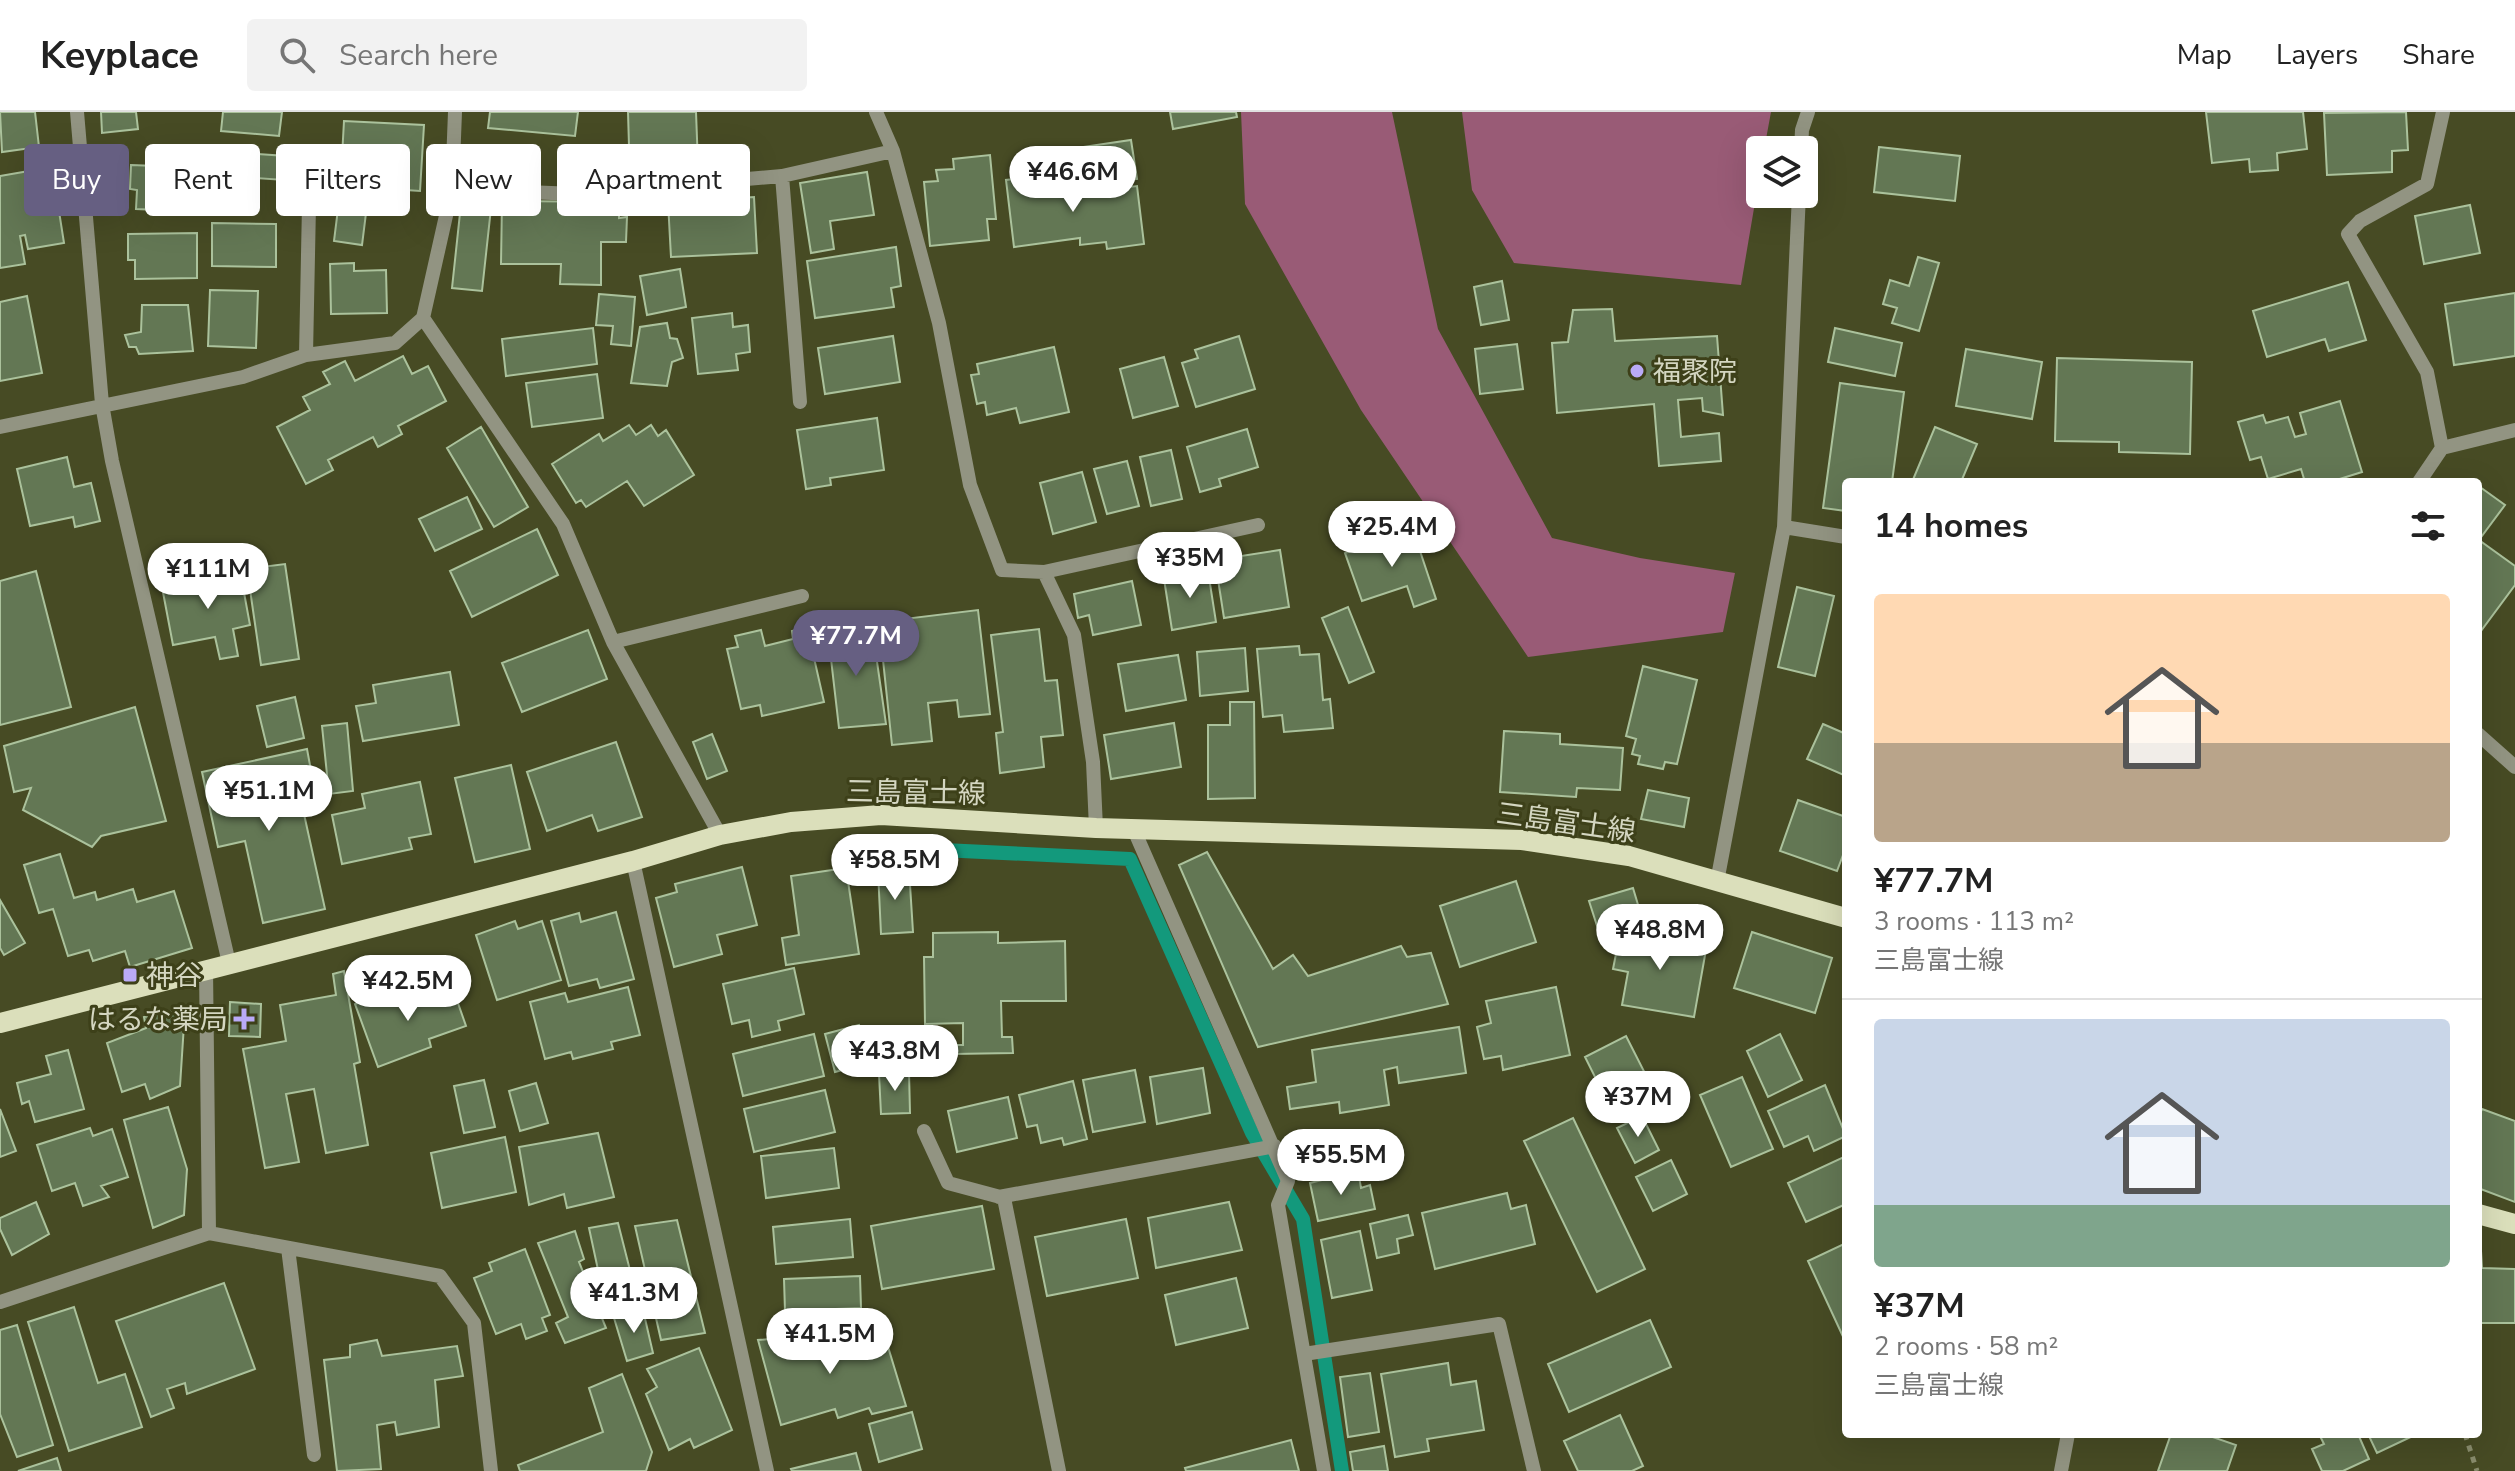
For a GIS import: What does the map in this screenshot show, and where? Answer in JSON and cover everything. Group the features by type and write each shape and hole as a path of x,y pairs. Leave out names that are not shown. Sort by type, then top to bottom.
{"main road":[{"name":"三島富士線","path":"0,1023 633,861 720,835 791,822 881,815 1134,830 1522,840 1629,856 1842,917"},
{"path":"2482,1215 2515,1224"}],"street":[{"path":"77,112 102,404 112,461 229,963"},
{"path":"454,144 455,112"},
{"path":"876,112 893,151 939,323 970,485 1002,570 1044,572 1258,525"},
{"path":"1802,136 1808,112"},
{"path":"2442,448 2427,372 2348,234 2360,221 2427,184 2443,112"},
{"path":"541,193 576,194 782,176 893,151"},
{"path":"782,176 800,402"},
{"path":"1717,882 1784,527 1798,208"},
{"path":"306,355 309,216"},
{"path":"0,427 243,377 306,355 395,343 423,318 446,216"},
{"path":"423,318 563,524 613,642 720,835"},
{"path":"2422,478 2442,448 2515,430"},
{"path":"1784,527 1842,536"},
{"path":"1044,572 1074,635 1093,762 1096,828"},
{"path":"613,642 802,596"},
{"path":"2482,738 2515,767"},
{"path":"1134,830 1288,1181 1278,1205 1324,1471"},
{"path":"633,861 767,1471"},
{"path":"206,968 209,1233"},
{"path":"924,1131 948,1183 1004,1198 1059,1471"},
{"path":"999,1197 1275,1146"},
{"path":"0,1302 209,1233 440,1276 474,1323 491,1471"},
{"path":"288,1248 314,1455"},
{"path":"1304,1354 1499,1324 1534,1471"},
{"path":"2061,1471 2067,1438"}],"path":[{"path":"2466,1438 2477,1471"}],"shaded area":[{"path":"1241,112 1392,112 1438,329 1552,538 1640,558 1735,573 1723,632 1528,657 1361,410 1245,204"},
{"path":"1462,112 1771,112 1767,136 1746,136 1746,208 1754,208 1741,285 1514,263 1472,190"}],"building":[{"path":"0,112 35,112 39,144 24,144 24,149 2,152"},
{"path":"101,112 136,112 138,129 102,133"},
{"path":"223,112 282,112 279,136 221,131"},
{"path":"490,112 578,112 575,136 488,128"},
{"path":"628,112 696,112 697,144 629,144"},
{"path":"1170,112 1236,112 1237,117 1173,129"},
{"path":"2206,112 2303,112 2307,149 2277,153 2278,170 2250,172 2249,159 2212,163"},
{"path":"2406,112 2408,150 2392,151 2392,172 2327,175 2324,113"},
{"path":"344,121 424,125 420,191 410,190 410,144 343,144"},
{"path":"1131,140 1137,179 1082,187 1076,148"},
{"path":"1879,147 1960,156 1955,201 1874,192"},
{"path":"260,154 276,155 276,179 260,178"},
{"path":"990,155 996,219 987,219 989,240 930,246 924,182 938,181 936,170 954,169 953,159"},
{"path":"131,165 145,166 145,209 136,209 137,190 130,189"},
{"path":"24,172 24,216 60,216 64,243 28,249 25,235 20,236 25,264 0,268 0,176"},
{"path":"867,172 874,215 830,221 834,249 811,253 800,183"},
{"path":"1057,174 1059,196 1137,186 1144,244 1107,249 1106,242 1080,245 1080,238 1014,247 1006,180"},
{"path":"750,197 754,197 757,253 671,257 669,216 750,216"},
{"path":"541,201 557,201 557,216 627,217 626,242 601,242 601,285 560,284 561,264 501,264 502,216 541,216"},
{"path":"2470,205 2480,253 2424,264 2415,216"},
{"path":"337,216 366,216 362,245 334,241"},
{"path":"460,216 490,216 482,291 452,288"},
{"path":"212,223 276,224 276,267 212,266"},
{"path":"197,233 197,278 135,279 135,260 128,260 128,234"},
{"path":"896,247 901,286 891,288 894,307 815,318 807,261"},
{"path":"1918,257 1939,263 1919,331 1892,323 1897,308 1883,304 1890,280 1909,286"},
{"path":"354,263 354,271 386,270 387,313 331,314 330,264"},
{"path":"680,269 686,307 647,315 640,276"},
{"path":"1502,281 1509,320 1481,325 1474,287"},
{"path":"2348,282 2366,340 2329,351 2325,339 2267,357 2253,311"},
{"path":"210,290 258,291 256,348 208,346"},
{"path":"2515,293 2515,356 2454,365 2445,304"},
{"path":"599,294 635,297 631,346 611,344 613,326 596,325"},
{"path":"27,296 42,373 0,381 0,302"},
{"path":"142,305 188,305 193,351 139,354 136,347 129,347 125,335 141,332"},
{"name":"福聚院","path":"1612,309 1615,341 1717,336 1723,415 1703,411 1702,398 1678,400 1681,437 1719,433 1721,461 1659,466 1654,404 1557,413 1552,343 1568,342 1573,310"},
{"path":"732,313 733,327 748,325 750,352 736,354 738,370 698,374 692,318"},
{"path":"667,323 670,338 677,339 683,358 672,362 667,386 631,383 640,327"},
{"path":"593,328 597,364 506,376 502,339"},
{"path":"1835,328 1902,343 1895,376 1828,362"},
{"path":"893,336 900,382 825,394 818,348"},
{"path":"1239,336 1255,389 1196,407 1182,363 1198,358 1195,350"},
{"path":"1517,344 1523,389 1480,394 1475,349"},
{"path":"1054,347 1069,412 1020,423 1016,408 987,415 985,402 977,404 971,375 979,374 977,364"},
{"path":"1966,349 2042,362 2032,419 1956,406"},
{"path":"403,356 412,374 428,366 446,401 398,426 402,434 378,447 373,437 328,460 333,470 306,484 277,427 310,410 303,397 330,384 323,372 345,361 355,381"},
{"path":"1164,357 1178,406 1133,418 1120,369"},
{"path":"2057,358 2192,362 2190,454 2119,452 2119,442 2055,441"},
{"path":"597,374 603,418 532,427 526,383"},
{"path":"1840,383 1904,392 1893,478 1842,478 1842,510 1823,508"},
{"path":"2340,401 2362,472 2343,478 2304,478 2301,469 2268,478 2261,457 2250,460 2238,422 2263,415 2266,423 2288,417 2295,437 2306,434 2300,413"},
{"path":"877,418 884,470 830,478 831,485 806,489 797,430"},
{"path":"629,425 636,435 651,425 658,436 666,430 694,475 644,506 627,481 586,507 581,500 576,503 552,464 599,434 603,441"},
{"path":"481,427 528,507 494,527 447,448"},
{"path":"1935,427 1977,444 1963,478 1914,478"},
{"path":"1247,429 1258,467 1219,479 1221,486 1200,492 1187,447"},
{"path":"1171,450 1182,499 1151,506 1140,457"},
{"path":"67,457 74,487 91,483 100,521 75,527 73,517 30,526 17,469"},
{"path":"1127,461 1139,506 1107,514 1094,469"},
{"path":"1082,472 1096,522 1053,534 1040,483"},
{"path":"2482,488 2505,505 2482,536"},
{"path":"467,497 482,529 435,551 419,519"},
{"path":"537,529 558,575 472,617 450,571"},
{"path":"1413,530 1436,599 1414,607 1407,586 1362,601 1345,553"},
{"path":"2482,542 2515,566 2515,585 2482,630"},
{"path":"1280,550 1289,607 1224,618 1215,560"},
{"path":"285,564 299,659 261,665 247,569"},
{"path":"36,571 71,707 0,725 0,581"},
{"path":"240,571 250,625 233,629 238,656 220,659 215,637 173,645 162,587"},
{"path":"1208,571 1216,622 1172,630 1164,579"},
{"path":"1132,581 1141,625 1093,635 1089,615 1078,618 1074,594"},
{"path":"1797,587 1834,596 1815,676 1778,667"},
{"path":"1348,607 1374,672 1349,683 1322,618"},
{"path":"978,610 990,714 959,717 957,700 928,703 932,741 892,745 879,622"},
{"path":"807,627 824,702 762,716 760,705 741,709 727,649 738,647 735,636 761,630 765,646 793,639 792,631"},
{"path":"872,627 886,724 839,728 828,633"},
{"path":"1039,629 1045,681 1057,680 1063,735 1041,737 1044,767 1000,773 996,733 1003,732 991,635"},
{"path":"588,630 607,679 522,712 502,663"},
{"path":"1299,646 1300,655 1319,654 1323,700 1330,699 1333,728 1284,732 1282,715 1263,717 1257,649"},
{"path":"1245,648 1248,691 1200,696 1197,652"},
{"path":"1178,655 1186,700 1126,711 1118,664"},
{"path":"1643,666 1697,680 1677,764 1665,762 1663,769 1638,764 1640,756 1632,754 1636,739 1626,736"},
{"path":"450,672 459,725 363,741 356,706 376,703 373,685"},
{"path":"295,697 304,738 267,747 257,706"},
{"path":"1230,702 1254,702 1255,798 1208,799 1208,725 1230,725"},
{"path":"135,707 166,821 101,836 92,847 23,810 31,788 14,792 4,746"},
{"path":"347,723 353,791 329,794 322,726"},
{"path":"1174,723 1181,767 1111,779 1104,735"},
{"path":"1823,724 1842,732 1842,774 1807,759"},
{"path":"1504,731 1560,734 1560,744 1623,748 1620,790 1577,788 1576,797 1500,792"},
{"path":"712,734 727,771 707,779 693,742"},
{"path":"616,742 642,817 598,831 592,815 547,831 527,772"},
{"path":"307,749 312,776 240,791 244,808 300,796 325,909 263,923 245,841 218,847 202,772"},
{"path":"511,765 530,849 475,862 455,778"},
{"path":"420,782 431,834 409,838 412,849 342,864 332,815 365,808 362,794"},
{"path":"1648,790 1689,798 1684,827 1641,819"},
{"path":"1798,800 1842,816 1842,858 1837,871 1780,851"},
{"path":"1207,852 1273,969 1293,955 1308,976 1401,946 1407,957 1431,953 1448,1004 1258,1047 1179,865"},
{"path":"60,854 74,898 95,892 97,900 133,889 137,902 174,891 192,948 130,967 125,951 93,961 89,950 68,956 53,909 39,913 24,865"},
{"path":"742,867 757,925 717,935 722,954 674,967 656,898 677,892 675,884"},
{"path":"846,868 859,954 786,965 782,938 799,935 791,876"},
{"path":"909,869 913,932 881,934 878,871"},
{"path":"1516,881 1536,942 1460,967 1440,906"},
{"path":"1633,888 1642,918 1599,932 1589,901"},
{"path":"0,900 25,943 4,955 0,948"},
{"path":"616,912 634,979 600,988 597,979 569,986 551,921 579,913 581,922"},
{"path":"515,921 518,929 542,921 561,980 497,1000 476,935"},
{"path":"1621,929 1707,944 1694,1017 1622,1005 1628,972 1613,969"},
{"path":"998,932 998,943 1065,941 1066,1001 1001,1001 1002,1037 1012,1037 1013,1053 953,1054 952,1045 963,1045 963,1023 925,1024 924,957 933,957 933,933"},
{"path":"1752,932 1832,958 1815,1013 1734,988"},
{"path":"794,968 804,1014 778,1021 780,1030 752,1037 749,1020 732,1024 723,984"},
{"path":"344,971 360,1062 354,1064 368,1145 326,1153 314,1089 286,1094 299,1162 265,1168 243,1049 286,1041 280,1005 336,995 333,974"},
{"path":"452,986 466,1026 429,1039 431,1047 378,1067 355,1004 394,990 400,1004"},
{"path":"628,987 640,1035 611,1042 613,1049 573,1059 571,1052 545,1059 530,1002 565,993 568,1002"},
{"path":"1556,987 1570,1055 1503,1070 1501,1056 1484,1059 1477,1027 1491,1023 1486,1001"},
{"path":"230,1002 261,1004 260,1037 229,1036"},
{"path":"185,1009 180,1086 150,1099 145,1084 122,1092 107,1043 146,1028 144,1017"},
{"path":"859,1025 869,1063 835,1072 825,1034"},
{"path":"1459,1027 1466,1073 1399,1083 1397,1067 1384,1070 1389,1105 1340,1113 1339,1102 1290,1109 1287,1087 1316,1082 1312,1050"},
{"path":"814,1034 824,1076 743,1096 733,1054"},
{"path":"1780,1034 1802,1080 1768,1097 1747,1051"},
{"path":"1626,1036 1656,1095 1614,1115 1585,1057"},
{"path":"68,1050 84,1109 35,1122 29,1101 22,1104 17,1083 51,1074 46,1056"},
{"path":"1203,1068 1210,1113 1157,1124 1150,1077"},
{"path":"1135,1070 1145,1122 1093,1132 1083,1080"},
{"path":"909,1072 910,1113 881,1114 879,1074"},
{"path":"1742,1077 1773,1149 1731,1167 1700,1095"},
{"path":"484,1080 495,1127 464,1133 454,1086"},
{"path":"1073,1081 1087,1139 1064,1145 1062,1138 1041,1143 1037,1125 1027,1127 1019,1095"},
{"path":"536,1083 548,1123 520,1131 509,1091"},
{"path":"1825,1085 1842,1126 1842,1138 1814,1151 1808,1136 1784,1147 1768,1111"},
{"path":"825,1090 835,1132 754,1152 744,1109"},
{"path":"1008,1097 1017,1138 957,1152 948,1111"},
{"path":"168,1107 187,1169 184,1215 153,1228 124,1120"},
{"path":"0,1109 16,1151 0,1157"},
{"path":"2482,1109 2515,1121 2515,1202 2482,1190"},
{"path":"1642,1116 1659,1150 1635,1163 1617,1128"},
{"path":"1573,1118 1645,1269 1597,1292 1524,1141"},
{"path":"90,1128 93,1136 112,1129 128,1177 101,1186 109,1197 83,1206 75,1183 52,1191 37,1145"},
{"path":"598,1133 614,1197 567,1208 564,1194 529,1205 519,1147"},
{"path":"505,1137 516,1192 442,1208 431,1153"},
{"path":"834,1148 839,1188 766,1198 761,1156"},
{"path":"1842,1158 1842,1206 1806,1222 1788,1183"},
{"path":"1671,1160 1687,1194 1653,1211 1636,1177"},
{"path":"1358,1171 1361,1188 1370,1185 1375,1209 1318,1221 1310,1183"},
{"path":"1507,1193 1511,1209 1526,1205 1535,1244 1435,1269 1422,1213"},
{"path":"36,1202 49,1234 12,1255 0,1229 0,1218"},
{"path":"1229,1202 1242,1250 1156,1268 1148,1218"},
{"path":"982,1206 994,1269 882,1289 871,1226"},
{"path":"1408,1215 1413,1235 1397,1239 1399,1253 1377,1258 1370,1224"},
{"path":"850,1219 853,1257 776,1264 773,1227"},
{"path":"1126,1219 1138,1278 1047,1296 1035,1237"},
{"path":"677,1220 705,1333 661,1340 635,1226"},
{"path":"618,1223 634,1286 603,1293 589,1228"},
{"path":"575,1231 584,1259 579,1262 606,1328 565,1343 556,1323 568,1317 538,1243"},
{"path":"1360,1231 1372,1290 1332,1298 1321,1240"},
{"path":"1842,1245 1842,1334 1808,1261"},
{"path":"525,1249 550,1315 542,1318 547,1331 526,1339 521,1324 496,1334 474,1278 492,1271 489,1263"},
{"path":"2482,1268 2515,1269 2515,1323 2482,1323"},
{"path":"860,1276 861,1308 785,1311 784,1279"},
{"path":"1236,1278 1248,1328 1176,1345 1165,1295"},
{"path":"224,1283 255,1369 187,1394 185,1383 167,1389 174,1408 151,1417 116,1321"},
{"path":"74,1307 98,1383 125,1374 142,1427 69,1451 28,1322"},
{"path":"643,1310 653,1353 627,1361 614,1318"},
{"path":"1650,1320 1671,1367 1569,1412 1548,1364"},
{"path":"17,1325 53,1445 17,1457 0,1414 0,1330"},
{"path":"846,1332 848,1345 885,1337 906,1406 872,1414 869,1408 838,1418 835,1409 781,1425 758,1340"},
{"path":"377,1340 382,1356 457,1346 463,1376 435,1380 439,1427 397,1435 395,1422 377,1425 381,1469 337,1471 324,1360 350,1357 350,1345"},
{"path":"699,1348 732,1430 694,1448 690,1439 669,1450 646,1394 657,1387 647,1369"},
{"path":"1448,1363 1451,1385 1476,1381 1484,1430 1427,1439 1429,1451 1395,1457 1381,1374"},
{"path":"1370,1373 1379,1432 1348,1437 1340,1377"},
{"path":"622,1374 652,1452 646,1471 520,1471 518,1465 603,1432 589,1388"},
{"path":"912,1412 922,1449 879,1462 869,1424"},
{"path":"1620,1415 1643,1466 1632,1471 1578,1471 1564,1441"},
{"path":"2170,1438 2216,1438 2236,1445 2227,1471 2158,1471"},
{"path":"2321,1438 2360,1438 2369,1459 2343,1471 2322,1471 2312,1449 2324,1444"},
{"path":"2370,1438 2409,1438 2377,1453"},
{"path":"1291,1440 1299,1471 1186,1471 1185,1468"},
{"path":"1384,1446 1388,1471 1353,1471 1350,1452"},
{"path":"856,1453 861,1471 791,1469"},
{"path":"57,1458 61,1471 18,1471"}],"waterway":[{"path":"859,846 1130,859 1252,1133 1303,1219 1342,1471"}],"place":[{"name":"福聚院","path":"1637,371"},
{"name":"神谷","path":"130,975"},
{"name":"はるな薬局","path":"244,1019"}]}
